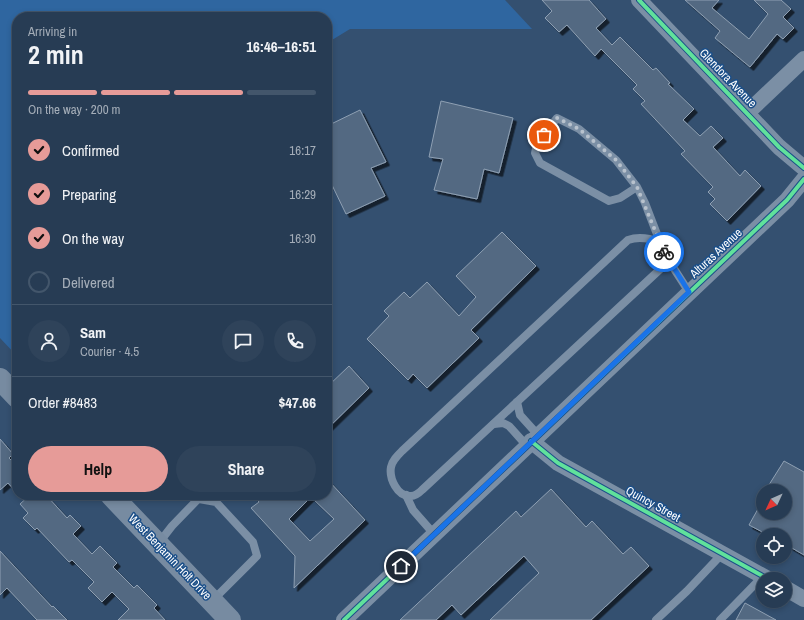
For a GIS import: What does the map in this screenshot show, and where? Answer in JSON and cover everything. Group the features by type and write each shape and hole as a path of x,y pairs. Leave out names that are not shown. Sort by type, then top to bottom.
{"main road":[{"name":"West Benjamin Holt Drive","path":"116,500 230,620"}],"street":[{"name":"Glendora Avenue","path":"639,0 779,147 804,168"},
{"path":"747,113 804,59"},
{"name":"Alturas Avenue","path":"344,620 787,200 804,179"},
{"name":"Quincy Street","path":"532,441 558,463 756,573"},
{"path":"792,592 804,599"}],"lane":[{"path":"637,187 620,198 609,201 540,163 535,153 537,144 557,118 579,129 616,160 637,187 669,261 689,292"},
{"path":"660,242 642,237 628,240 402,451 392,463 391,467 391,481 400,492 411,496 416,495 422,490 669,261"},
{"path":"517,402 518,411 532,441"},
{"path":"494,424 500,422 505,424 532,441"},
{"path":"406,495 413,510 434,534"},
{"path":"158,544 195,500"},
{"path":"210,500 216,502 253,542 257,556 212,601"},
{"path":"656,620 687,591 722,554"},
{"path":"720,620 756,587"}],"shaded area":[{"path":"0,0 505,0 532,29 350,29 332,40 332,12 12,12 12,351 0,338"}],"building":[{"path":"542,0 589,0 606,19 596,28 612,45 620,37 653,70 656,68 670,83 668,84 694,109 683,120 700,136 711,126 723,138 713,147 740,176 745,170 761,186 727,221 710,204 715,199 708,192 713,187 681,154 685,151 641,104 645,101 633,89 637,85 601,49 595,56 567,25 559,32 545,18 552,11"},
{"path":"685,0 719,0 712,8 749,39 768,14 754,0 781,0 791,9 783,17 794,28 783,39 777,34 750,67 715,38 720,31"},
{"path":"441,101 513,118 499,173 484,169 477,199 434,190 443,159 429,157"},
{"path":"360,110 386,162 371,168 385,196 346,214 332,185 332,124"},
{"path":"502,232 536,266 471,330 479,338 427,388 413,374 408,380 367,339 389,316 384,311 404,292 410,298 427,282 459,316 476,297 456,276"},
{"path":"349,366 369,388 332,424 332,382"},
{"path":"0,439 12,453 9,458 12,461 12,487 8,483 0,490"},
{"path":"784,461 804,472 804,555 792,548 792,528 756,529 749,525 756,512 756,520 792,520 792,484 770,484"},
{"path":"332,484 365,520 294,588 295,556 251,508 259,502 257,500 308,500 289,519 310,541 334,519 314,500 332,500"},
{"path":"551,489 586,527 592,521 623,554 631,547 649,566 591,620 490,620 539,573 524,556 461,615 452,605 436,620 400,620 516,511 521,517"},
{"path":"24,500 51,500 67,518 70,515 81,526 73,534 92,554 100,546 117,563 113,567 134,588 137,585 157,605 154,608 165,620 118,620 129,609 112,592 102,602 88,588 94,582 72,560 69,562 37,528 35,530 23,518 28,513 20,504"},
{"path":"0,551 52,607 53,606 67,620 37,620 7,588 0,595"},
{"path":"745,603 776,620 736,620"}],"cycle path":[{"path":"639,0 779,147 804,168"},
{"path":"344,620 787,200 804,179"},
{"path":"531,441 558,463 756,572"}],"way so far":[{"path":"544,135 557,118 579,129 616,160 637,187 645,203 664,252"}],"route":[{"path":"401,566 689,292 664,252"}]}
